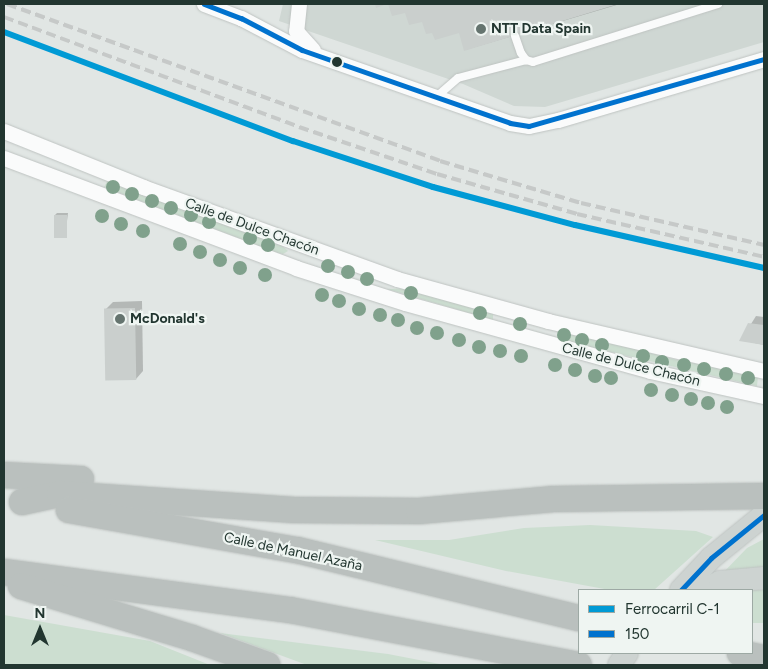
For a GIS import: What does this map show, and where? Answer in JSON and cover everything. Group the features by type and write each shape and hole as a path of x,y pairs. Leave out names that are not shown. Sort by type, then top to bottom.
{"highway":[{"path":"4,475 178,487 294,500 349,510"},
{"path":"13,502 60,494 294,510 419,511 553,499 764,496"},
{"name":"Calle de Manuel Azaña","path":"13,502 297,550 578,618"},
{"path":"4,572 290,610 579,665"},
{"path":"4,580 78,606 192,638 267,665"},
{"path":"745,654 764,658"}],"main road":[{"path":"682,589 711,558 764,515"},
{"path":"705,589 720,582 764,578"},
{"path":"619,665 626,654"}],"street":[{"path":"204,4 250,22 283,42 435,98 510,123 541,125 764,59"},
{"path":"299,4 296,31 311,49 324,56"},
{"name":"Calle de Dulce Chacón","path":"4,131 307,248 397,279 506,310 764,371"},
{"name":"Calle de Dulce Chacón","path":"4,158 296,268 499,330 650,371 764,396"},
{"path":"499,330 506,310"}],"lane":[{"path":"435,98 458,78 526,60 533,62 718,4"},
{"path":"515,36 526,60"}],"shaded area":[{"path":"283,4 764,4 764,42 545,107 514,106 463,84 279,21"}],"green space":[{"path":"109,178 279,243 288,251 283,254 275,252 104,187"},
{"path":"414,288 493,312 493,320 387,289"},
{"path":"562,329 673,359 758,376 757,386 559,340"},
{"path":"590,525 696,531 713,537 655,589 605,589 506,571 375,540 449,540 524,528"},
{"path":"764,539 764,572 719,577 747,548"},
{"path":"753,590 764,590 764,623 753,623"},
{"path":"4,615 150,641 210,665 4,665"},
{"path":"220,633 388,654 445,665 307,665"}],"building":[{"path":"375,4 387,4 376,8"},
{"name":"NTT Data Spain","path":"388,4 618,4 464,51 459,33 435,40 432,33 426,34 422,22 409,25 405,13 392,16"},
{"path":"54,215 67,215 67,238 54,238"},
{"path":"135,308 136,380 105,381 104,309"},
{"path":"748,323 764,325 764,345 739,341"}],"railway":[{"path":"7,4 440,161 581,203 764,245"},
{"path":"4,17 299,127 437,174 577,214 764,257"}],"rail line":[{"name":"C-1","path":"4,32 293,141 433,187 575,225 764,268"}],"transit line":[{"name":"150","path":"204,4 241,18 302,50 510,123 529,126 764,59"},
{"name":"150","path":"682,589 711,558 764,515"}],"place":[{"name":"NTT Data Spain","path":"481,29"},
{"name":"McDonald's","path":"120,319"}]}
